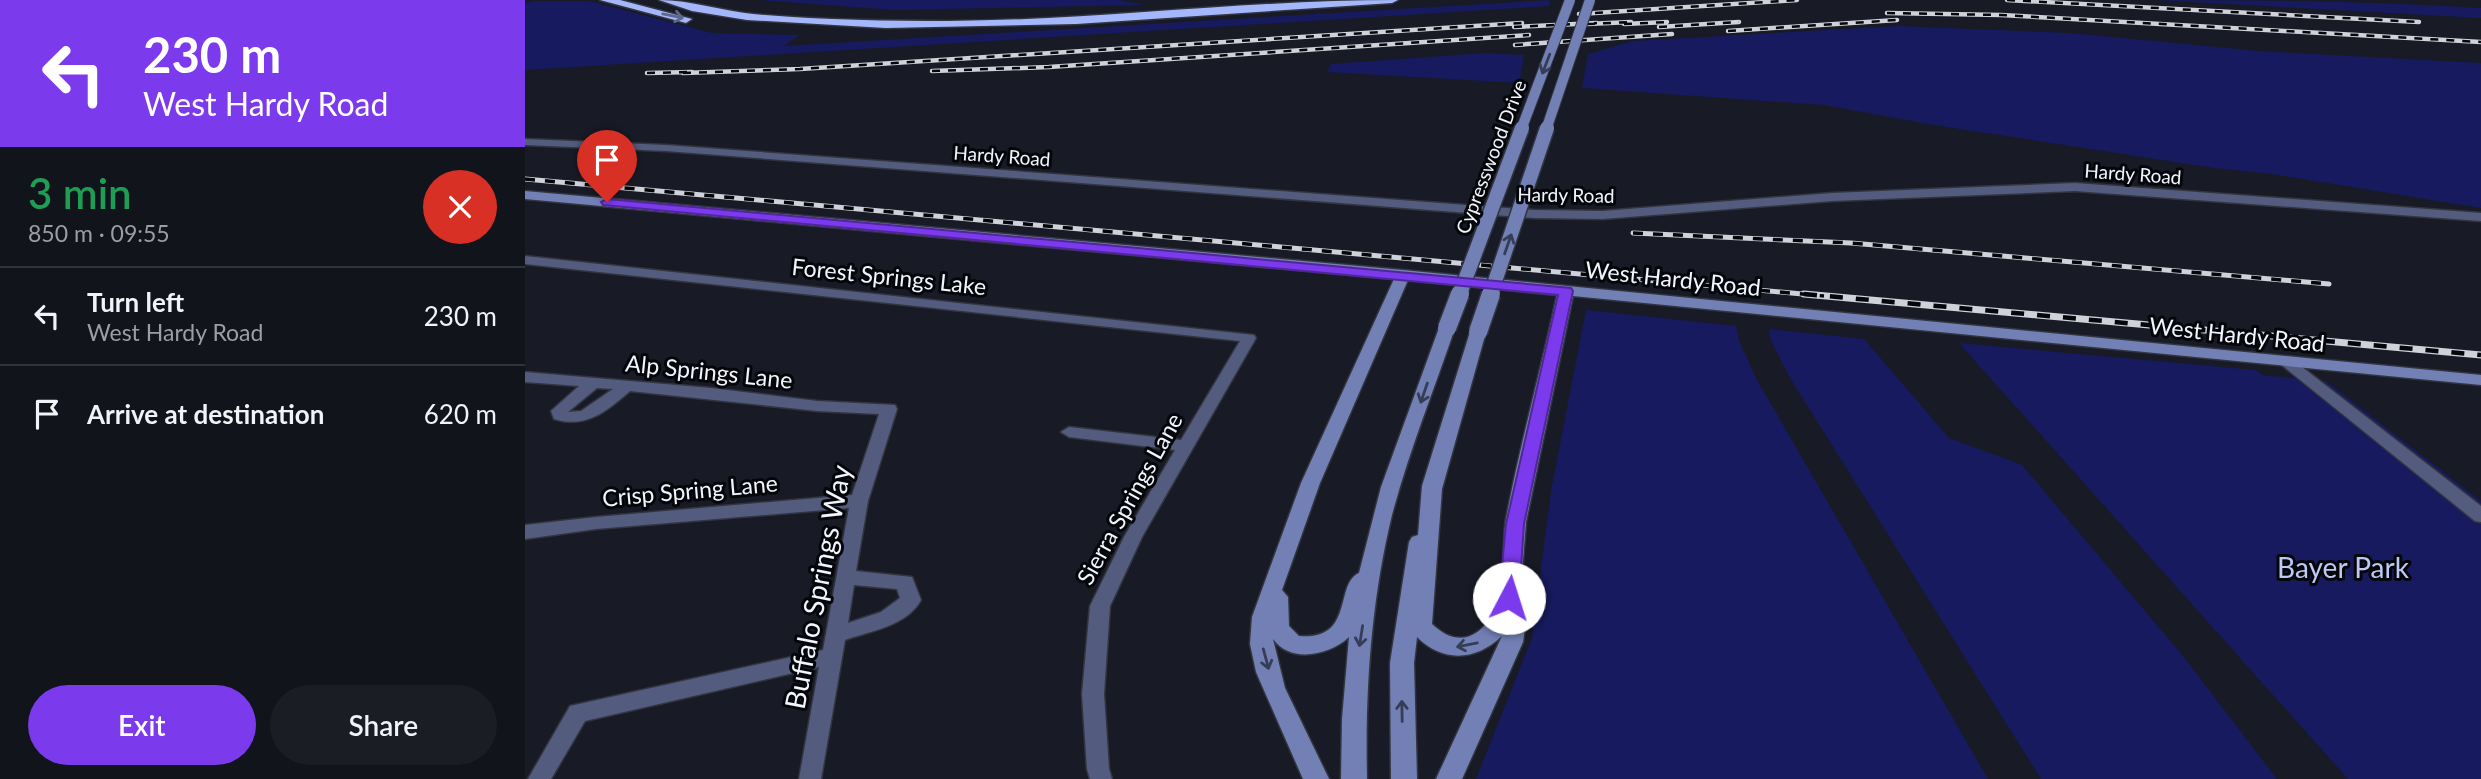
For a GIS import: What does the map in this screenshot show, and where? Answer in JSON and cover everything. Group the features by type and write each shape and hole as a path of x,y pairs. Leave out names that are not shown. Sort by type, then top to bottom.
{"highway":[{"path":"606,0 688,19 783,29 888,32 1085,19"},
{"path":"665,0 717,6 792,20 958,25 1392,0"},
{"path":"717,6 738,4 848,15 923,17 1063,13 1265,0"}],"main road":[{"name":"Cypresswood Drive","path":"1376,541 1392,485 1447,328 1570,0"},
{"name":"Cypresswood Drive","path":"1432,486 1478,332 1590,0"},
{"name":"West Hardy Road","path":"525,195 1403,275 2481,380"},
{"path":"1316,779 1263,656 1261,633 1264,613 1323,449 1403,275"},
{"path":"1432,486 1421,627 1444,646 1463,649 1476,644 1493,631 1504,614 1509,598 1515,524 1566,291"},
{"path":"1404,779 1402,663 1415,558 1432,486"},
{"path":"1278,569 1276,622 1281,634 1298,645 1318,644 1334,638 1345,624 1376,541"},
{"path":"1354,779 1357,660 1376,541"},
{"path":"1449,779 1512,642 1515,622 1509,598"}],"street":[{"name":"Hardy Road","path":"525,142 666,148 1534,214 1603,215 1832,197 2075,187 2481,217"},
{"name":"Forest Springs Lake","path":"525,260 1249,338"},
{"name":"Sierra Springs Lane","path":"1101,779 1093,694 1100,606 1133,537 1249,338"},
{"path":"2288,363 2481,516"},
{"name":"Alp Springs Lane","path":"525,377 711,393 817,406 889,409"},
{"path":"592,384 565,405 559,411 560,415 565,418 586,415 626,386"},
{"name":"Buffalo Springs Way","path":"810,779 859,501 889,409"},
{"path":"1069,432 1187,446"},
{"name":"Crisp Spring Lane","path":"525,532 596,523 859,501"},
{"path":"539,779 578,713 832,645 888,618 911,600 905,582 845,577"}],"green space":[{"path":"760,0 1119,0 1145,5 894,10"},
{"path":"1549,0 1550,6 525,70 525,4 533,1 589,1 712,33 800,35 783,46"},
{"path":"2157,0 2319,1 2481,8 2481,18"},
{"path":"1899,26 2071,33 2259,51 2481,63 2481,208 2272,174 2214,168 1934,125 1824,105 1582,88 1588,54 1633,41"},
{"path":"1484,53 1524,55 1519,83 1327,72 1331,64"},
{"path":"1586,310 1736,326 1739,341 1757,380 1988,779 1476,779 1532,638 1551,491"},
{"path":"1769,329 1864,339 1949,438 2022,465 2183,656 2277,779 2041,779 1790,378 1771,341"},
{"name":"Bayer Park","path":"1959,343 2256,370 2262,375 2326,381 2481,501 2481,779 2348,779"}],"railway":[{"path":"1579,14 1797,0"},
{"path":"2007,0 2419,22"},
{"path":"1887,13 2001,15 2481,42"},
{"path":"1728,31 1897,20"},
{"path":"1587,24 1631,22"},
{"path":"1624,24 1667,22"},
{"path":"1659,27 1739,22"},
{"path":"683,73 800,69 1522,23"},
{"path":"1514,27 1597,23"},
{"path":"1515,45 1672,34"},
{"path":"932,71 1049,67 1529,35"},
{"path":"647,73 692,72"},
{"path":"525,179 1824,296"},
{"path":"1633,233 1851,243 2329,284"},
{"path":"1804,294 2481,355"}],"route":[{"path":"607,202 1566,291 1515,524 1509,598"}]}
